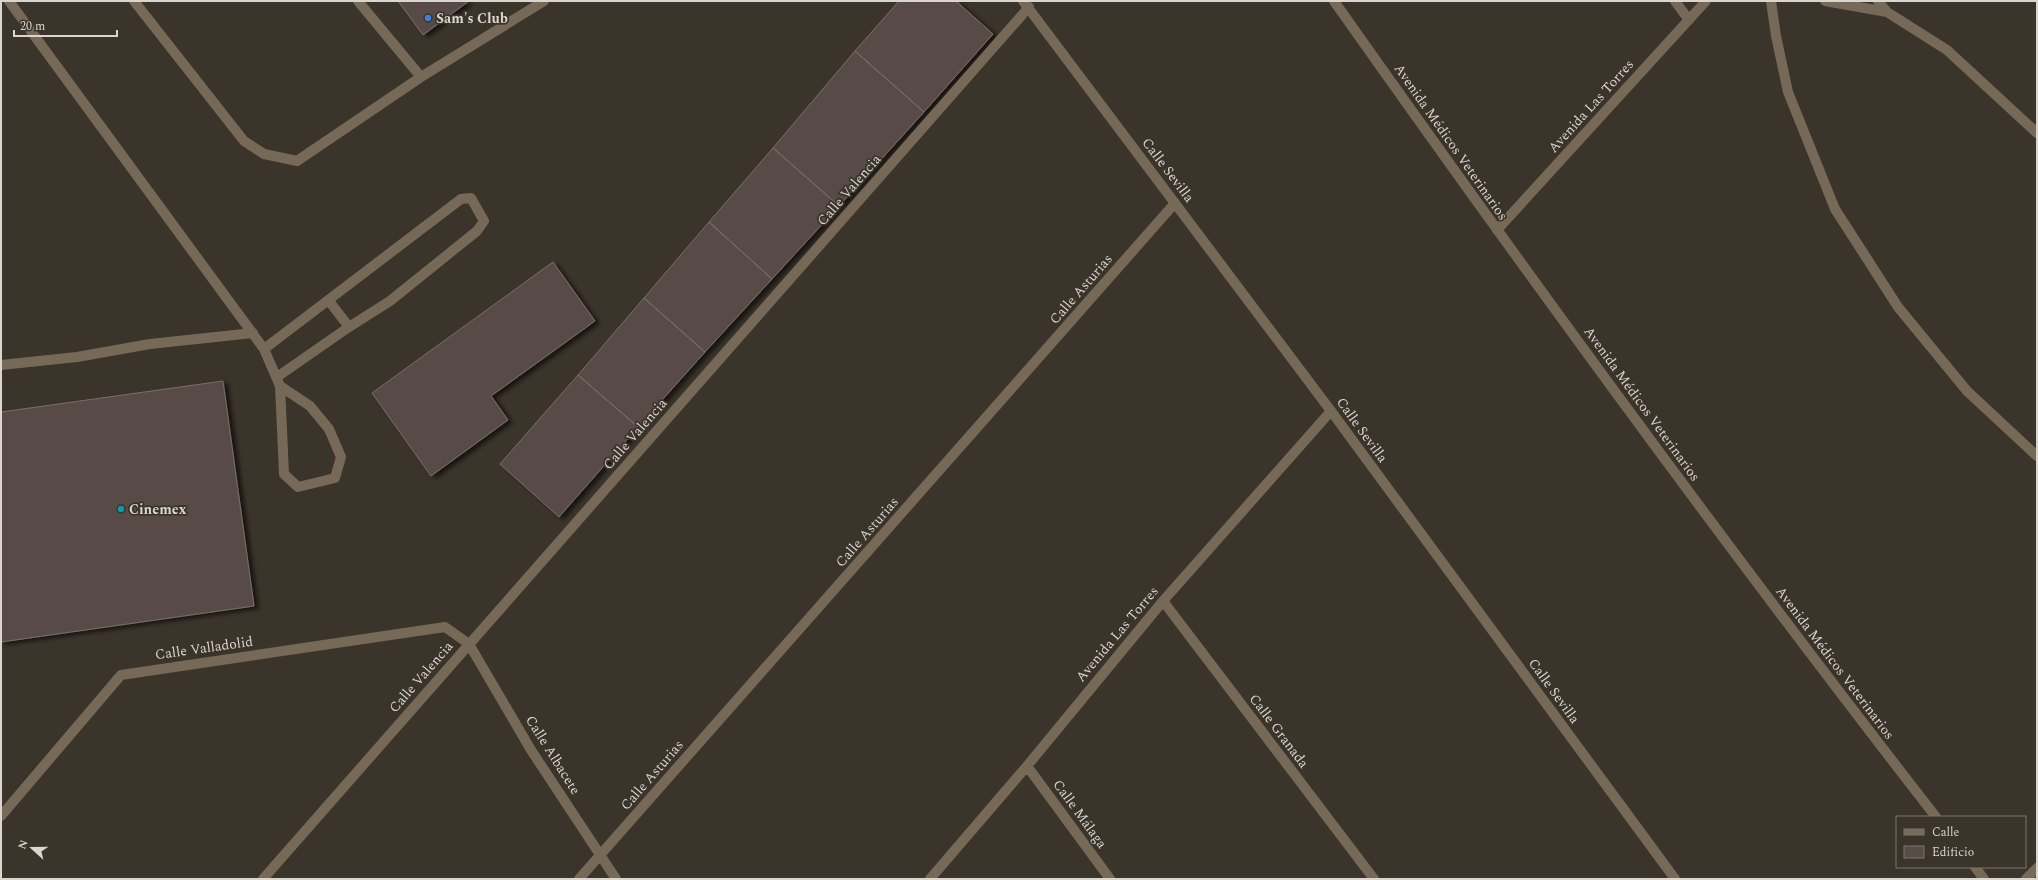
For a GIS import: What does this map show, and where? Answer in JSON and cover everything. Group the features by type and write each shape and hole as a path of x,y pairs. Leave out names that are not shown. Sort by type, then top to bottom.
{"street":[{"path":"9,1 264,349 279,382 284,474 298,487 335,478 341,458 329,428 310,406 279,382"},
{"path":"134,1 244,141 264,154 297,162 421,77 544,1"},
{"path":"358,1 421,77"},
{"name":"Avenida Médicos Veterinarios","path":"1334,1 1497,230 1825,675 1935,816"},
{"path":"1675,1 1689,20"},
{"name":"Avenida Las Torres","path":"1497,230 1706,1"},
{"path":"1771,1 1776,36 1788,92 1835,210 1898,307 1922,337 1967,391 2037,456"},
{"path":"1825,1 1887,12"},
{"path":"1878,1 1887,12 1947,50 2037,133"},
{"name":"Calle Sevilla","path":"1026,4 1331,412 1674,879"},
{"name":"Calle Valencia","path":"263,879 1026,4"},
{"path":"264,349 461,199 471,198 484,221 477,231 390,301 349,327 279,382"},
{"name":"Calle Asturias","path":"579,879 1175,203"},
{"path":"329,301 349,327"},
{"path":"1,365 77,357 150,344 253,333"},
{"name":"Avenida Las Torres","path":"930,879 1027,766 1163,600 1331,412"},
{"name":"Calle Granada","path":"1163,600 1374,879"},
{"name":"Calle Valladolid","path":"1,816 121,675 445,627 469,644"},
{"name":"Calle Albacete","path":"469,644 531,750 616,879"},
{"name":"Calle Málaga","path":"1027,766 1110,879"},
{"path":"1976,868 1984,879"},
{"path":"2026,879 2037,868"}],"building":[{"name":"Sam's Club","path":"398,1 469,1 423,35"},
{"path":"899,1 956,1 993,34 924,112 855,51"},
{"path":"855,51 924,112 839,206 773,148"},
{"path":"773,148 839,206 772,279 709,222"},
{"path":"709,222 772,279 705,352 644,298"},
{"path":"553,262 595,321 491,396 508,420 431,476 372,393"},
{"path":"644,298 705,352 638,427 578,375"},
{"path":"578,375 638,427 559,517 500,464"},
{"name":"Cinemex","path":"223,381 254,606 1,642 1,412"}],"place":[{"name":"Sam's Club","path":"428,18"},
{"name":"Cinemex","path":"121,509"}]}
